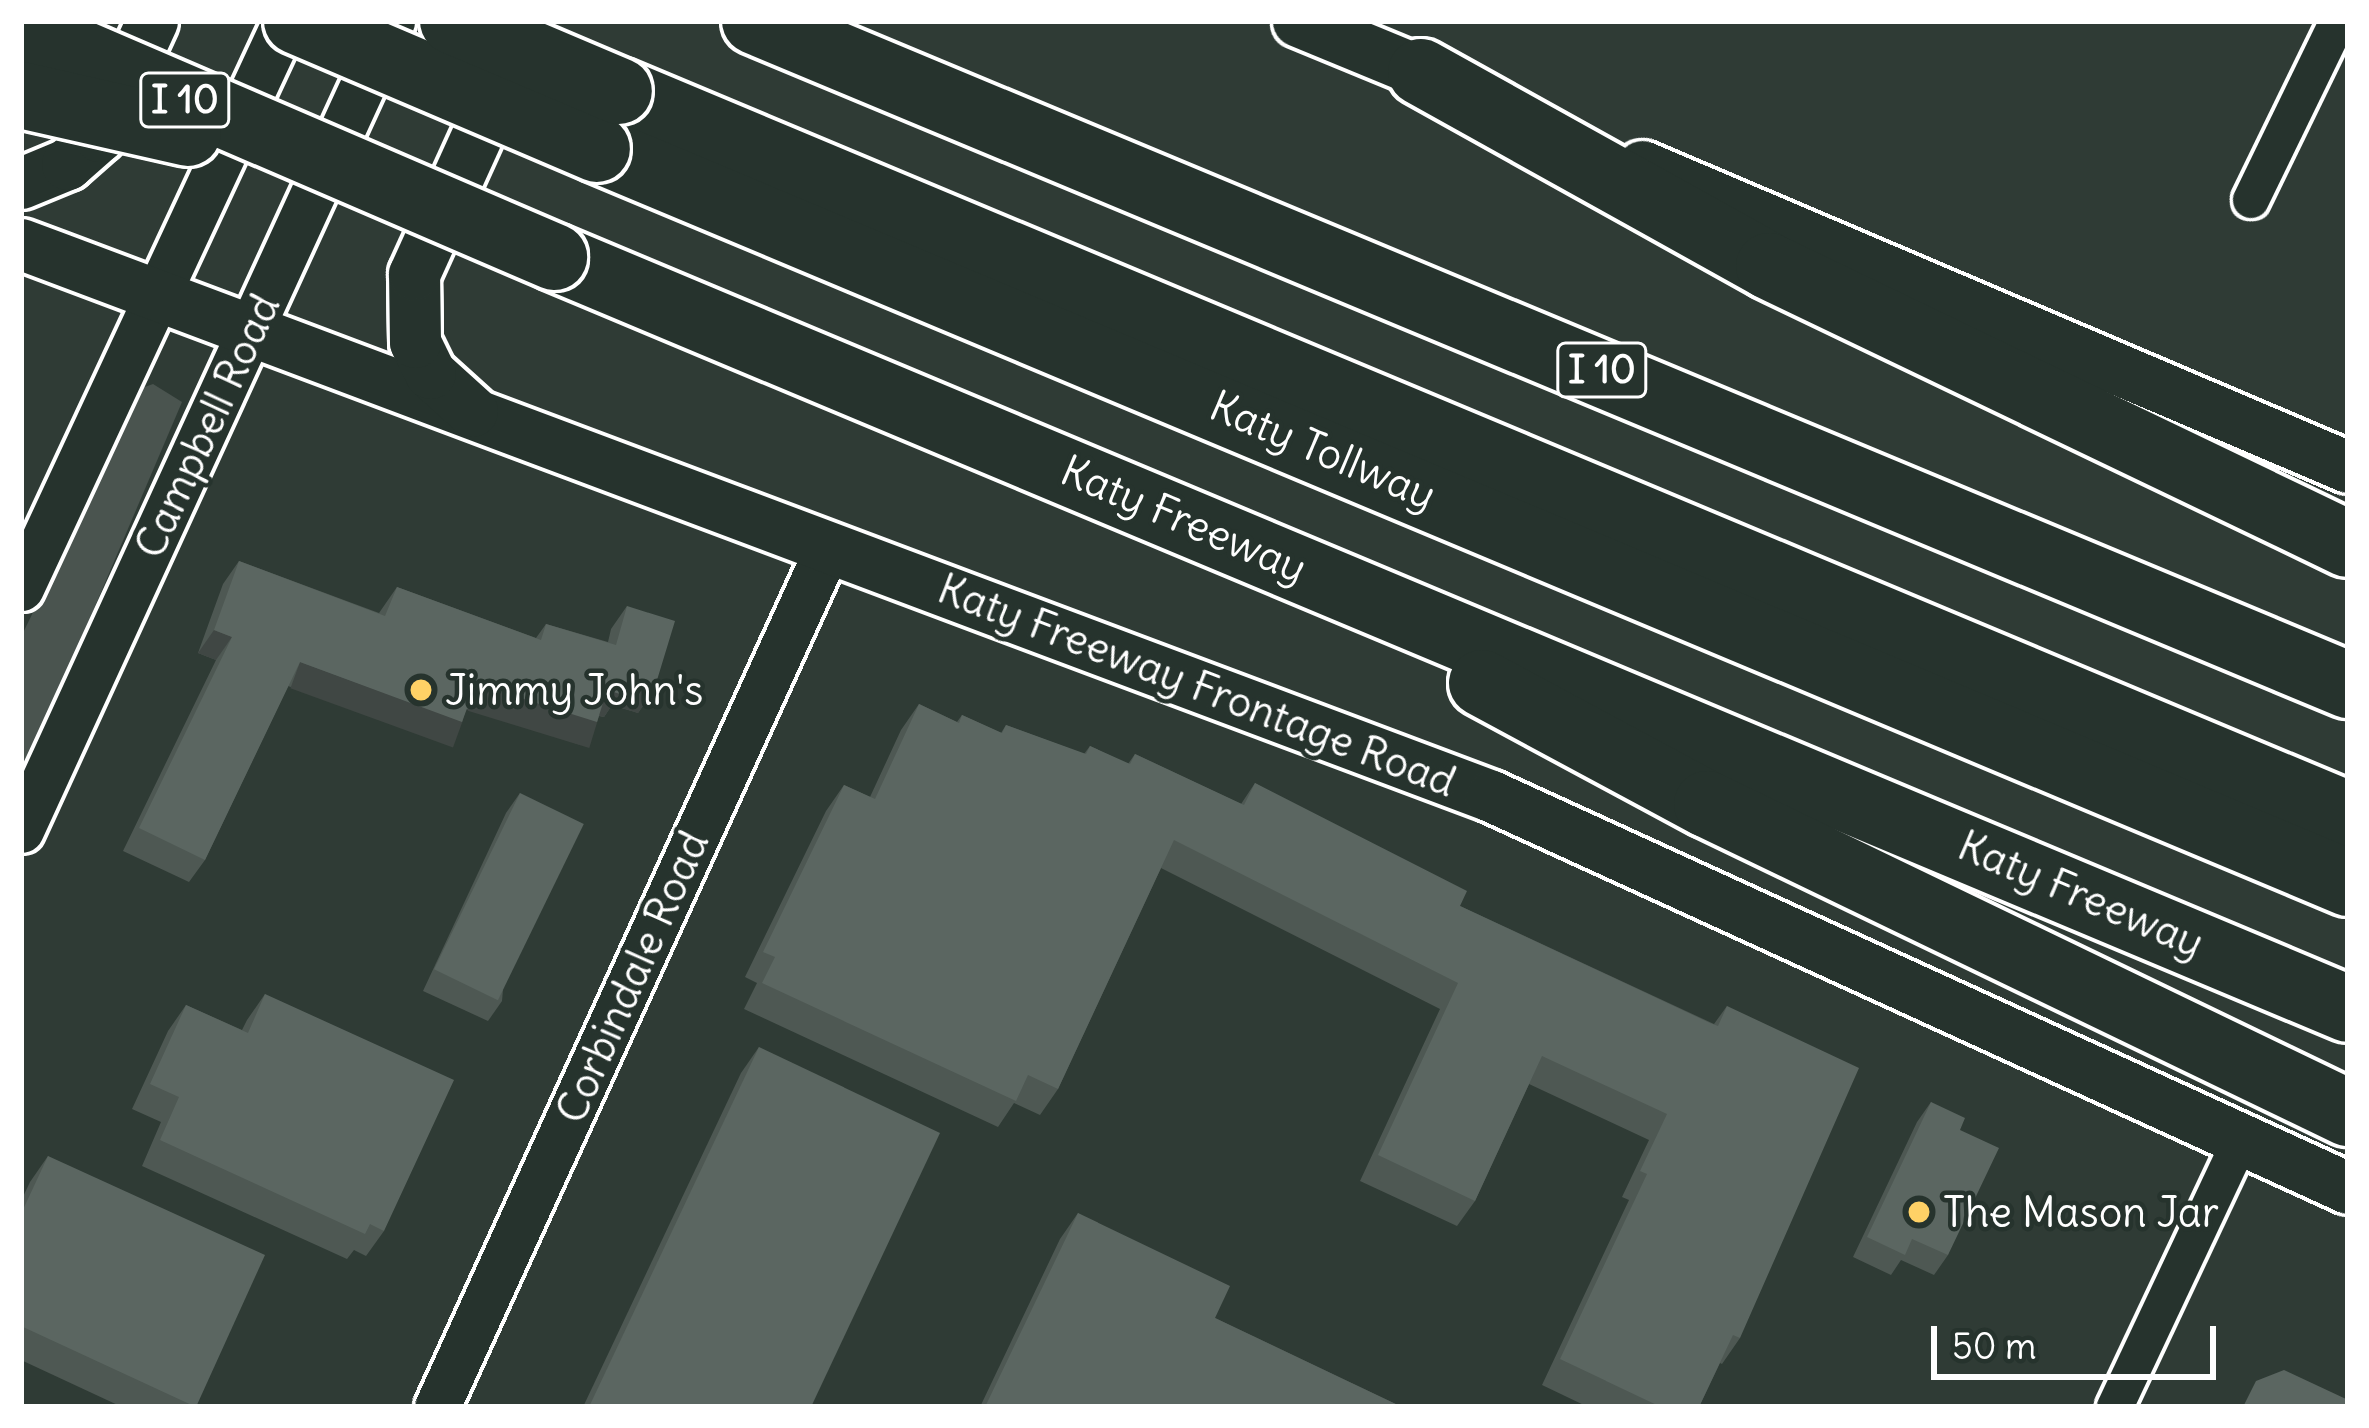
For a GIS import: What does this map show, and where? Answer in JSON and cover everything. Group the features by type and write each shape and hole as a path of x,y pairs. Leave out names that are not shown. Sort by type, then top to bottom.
{"highway":[{"name":"Katy Tollway","path":"297,21 608,120 2348,815"},
{"name":"Katy Tollway","path":"453,21 608,120 2348,883"},
{"name":"I 10","path":"755,21 2348,686"},
{"name":"Katy Freeway","path":"24,29 344,169 2348,1009"},
{"path":"1421,72 1769,266 2348,544"},
{"path":"21,95 344,169"},
{"path":"1146,503 1707,803 2348,1113"}],"main road":[{"path":"21,183 68,164 99,136 152,21"},
{"path":"480,419 430,373 415,342 414,274 529,21"},
{"path":"1298,21 2348,467"},
{"name":"Katy Freeway Frontage Road","path":"21,244 249,334 1491,796 2243,1135 2348,1188"}],"street":[{"path":"21,588 285,21"},
{"name":"Campbell Road","path":"21,830 392,21"},
{"path":"2252,200 2338,21"},
{"name":"Corbindale Road","path":"437,1407 828,547"},
{"path":"2115,1407 2243,1135"}],"shaded area":[{"path":"153,384 182,402 21,780 21,637 142,388"}],"building":[{"path":"239,561 385,616 397,587 541,640 546,624 616,645 627,606 675,621 654,690 624,681 620,694 607,690 597,722 476,684 462,722 300,662 205,860 139,828 232,637 214,630"},
{"path":"919,704 959,723 962,715 1002,733 1006,725 1086,754 1090,746 1130,764 1135,754 1244,805 1255,783 1467,891 1460,906 1710,1023 1718,1026 1727,1006 1859,1068 1740,1338 1733,1335 1699,1407 1661,1407 1560,1359 1647,1174 1640,1171 1667,1114 1542,1056 1475,1201 1378,1155 1458,983 1174,840 1058,1089 1028,1075 1016,1101 762,983 775,957 763,952 844,785 875,799"},
{"path":"520,793 584,824 498,1000 434,969"},
{"path":"265,994 454,1080 384,1231 370,1224 365,1234 160,1140 179,1097 150,1084 186,1005 248,1033"},
{"path":"759,1047 940,1133 811,1407 589,1407"},
{"name":"The Mason Jar","path":"1931,1102 1965,1118 1960,1130 1999,1148 1948,1255 1912,1239 1905,1255 1867,1237"},
{"path":"48,1156 265,1255 196,1407 21,1326 21,1214"},
{"path":"1078,1213 1230,1286 1215,1318 1402,1407 985,1407"},
{"path":"2284,1370 2346,1399 2348,1407 2243,1407 2256,1381"}],"place":[{"name":"Jimmy John's","path":"421,690"},
{"name":"The Mason Jar","path":"1919,1212"}]}
